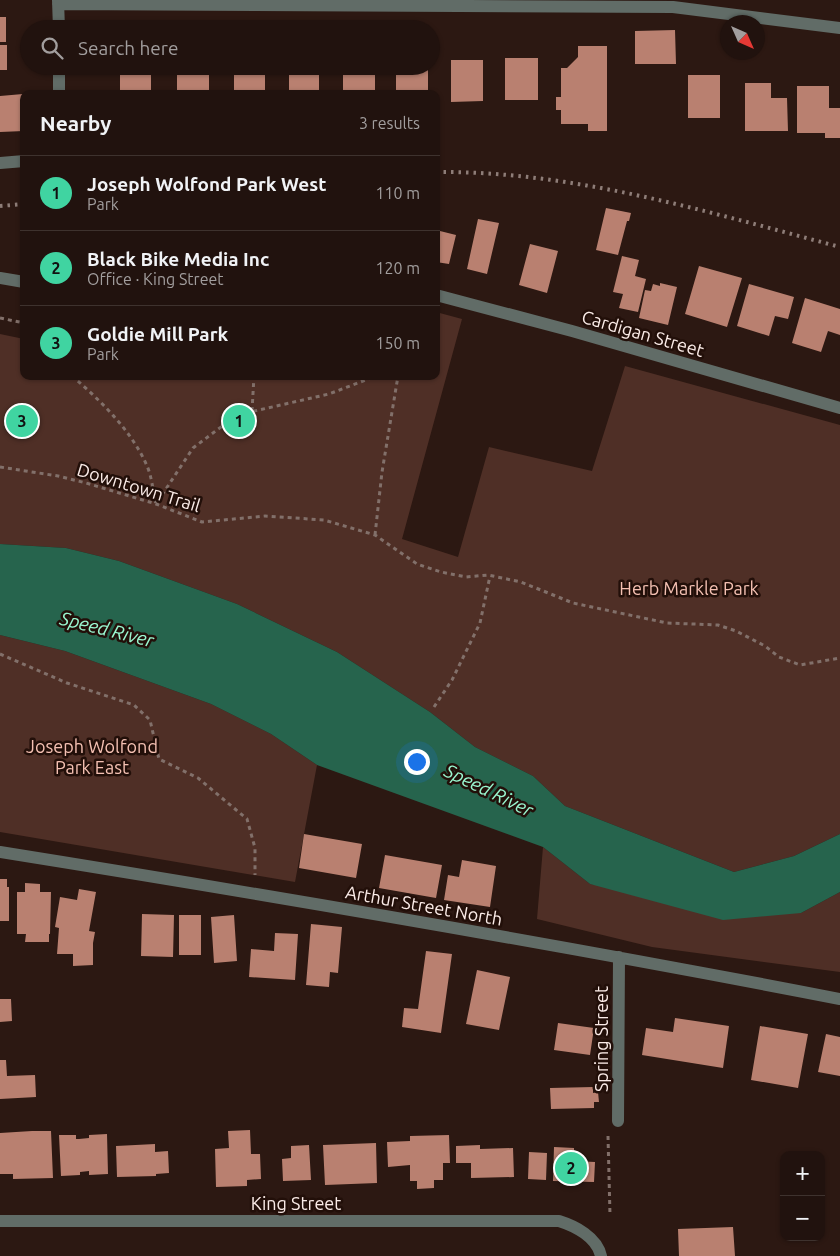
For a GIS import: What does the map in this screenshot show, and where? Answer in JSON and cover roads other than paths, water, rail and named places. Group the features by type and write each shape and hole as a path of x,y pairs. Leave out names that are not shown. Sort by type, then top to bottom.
{"street":[{"path":"58,20 58,2 673,7 840,28"},
{"path":"59,75 59,90"},
{"path":"0,163 20,161"},
{"path":"0,278 20,281"},
{"name":"Cardigan Street","path":"440,296 572,331 840,408"},
{"name":"Arthur Street North","path":"0,852 256,893 619,956 840,1000"},
{"name":"Spring Street","path":"618,1121 619,956"},
{"name":"King Street","path":"0,1221 559,1221 575,1226 587,1236 600,1251 601,1256"}],"water":[{"name":"Speed River","path":"0,544 66,548 119,561 237,604 337,652 430,712 475,747 533,776 565,806 734,872 794,856 840,834 840,892 801,913 723,920 590,884 543,847 317,765 271,734 211,704 65,651 0,635"}],"railway":[{"path":"440,172 539,178 590,186 741,220 840,247"},
{"path":"0,206 20,204"}],"place":[{"name":"Goldie Mill Park","path":"22,421"},
{"name":"Joseph Wolfond Park West","path":"239,421"},
{"name":"Black Bike Media Inc","path":"571,1168"}],"park label":[{"name":"Herb Markle Park","path":"689,588"},
{"name":"Joseph Wolfond Park East","path":"92,756"}]}
